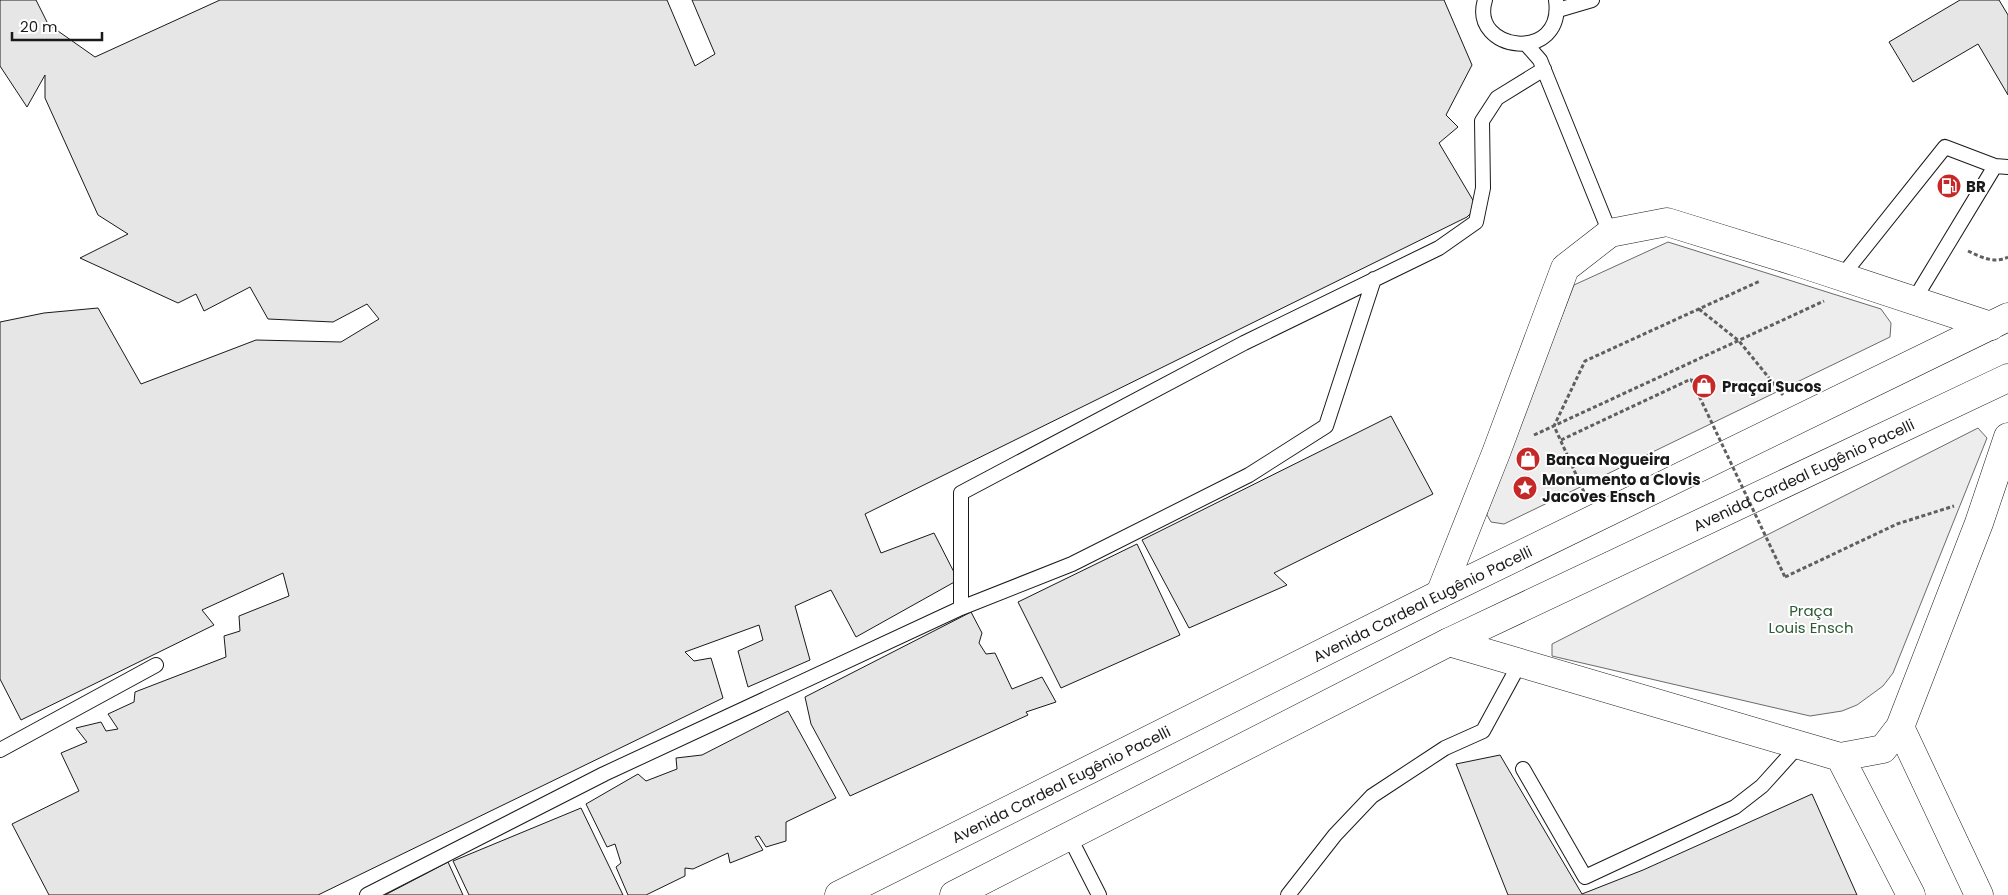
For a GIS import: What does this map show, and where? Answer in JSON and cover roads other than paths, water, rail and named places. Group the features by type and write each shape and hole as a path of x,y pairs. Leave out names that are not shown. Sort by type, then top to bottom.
{"main road":[{"path":"1440,594 1496,453 1565,268 1610,233 1667,222 1800,262 1914,300 2000,322"},
{"name":"Avenida Cardeal Eugênio Pacelli","path":"839,895 1800,416 2000,322"},
{"name":"Avenida Cardeal Eugênio Pacelli","path":"954,895 1449,642 2008,378"},
{"path":"1449,642 1840,757 1883,749 1900,727 1990,494 2008,437"},
{"path":"1900,727 1979,895"},
{"path":"1840,757 1911,895"}],"lane":[{"path":"1484,0 1485,22 1495,35 1509,44 1526,44 1542,38 1553,26 1557,5 1592,0"},
{"path":"1526,44 1540,60 1610,233"},
{"path":"961,608 961,494 1244,343 1439,248 1476,222 1483,188 1482,121 1497,98 1544,69"},
{"path":"1852,280 1945,147 2002,166 1949,242 1914,300"},
{"path":"367,895 604,774 961,608 1081,559 1249,475 1326,426 1374,279"},
{"path":"1288,895 1334,835 1372,796 1445,748 1483,731 1520,663"},
{"path":"0,750 156,665"},
{"path":"1523,769 1585,877 1735,807 1762,786 1799,745"},
{"path":"1069,836 1099,895"}],"place":[{"name":"BR","path":"1949,186"},
{"name":"Praçaí Sucos","path":"1704,386"},
{"name":"Banca Nogueira","path":"1528,459"},
{"name":"Monumento a Clovis Jacoves Ensch","path":"1525,488"}],"park label":[{"name":"Praça Louis Ensch","path":"1811,618"}]}
